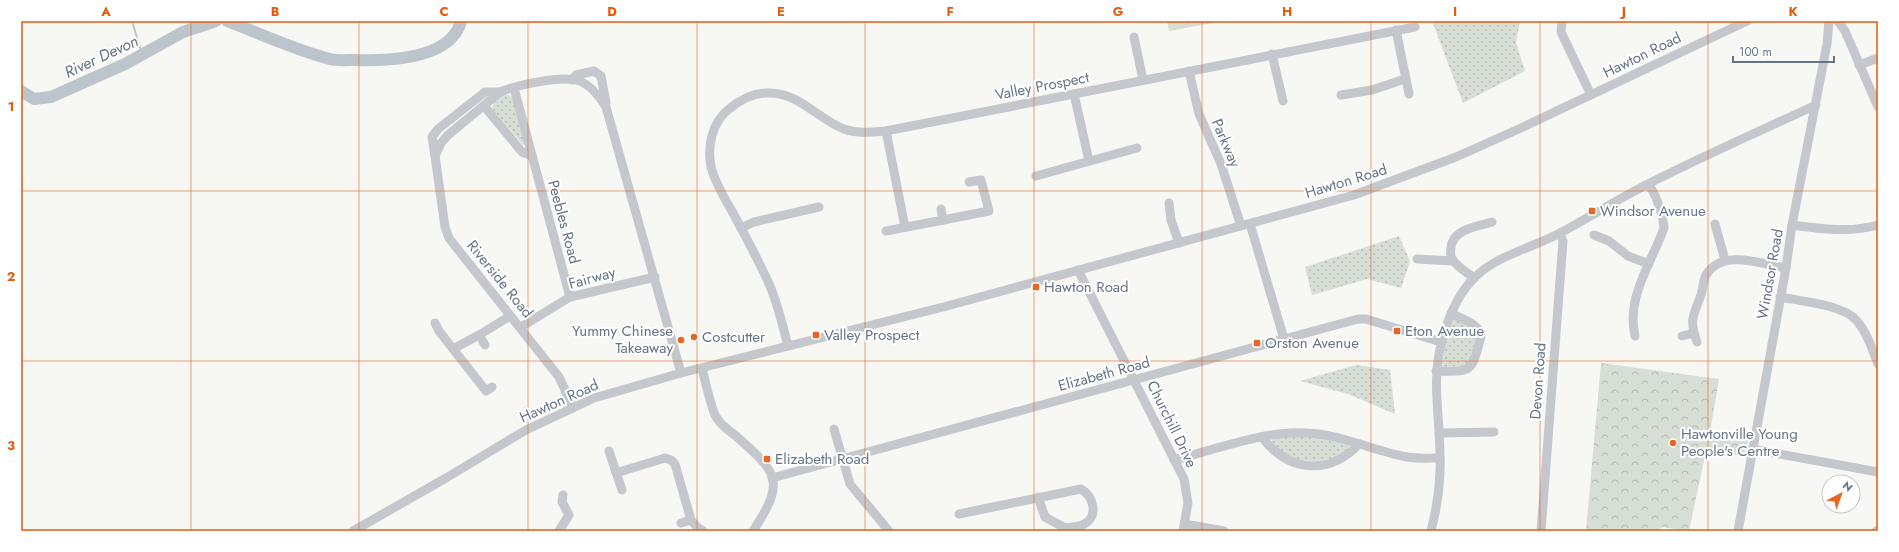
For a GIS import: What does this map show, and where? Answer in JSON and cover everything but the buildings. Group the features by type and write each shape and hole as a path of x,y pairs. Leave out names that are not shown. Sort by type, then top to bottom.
{"street":[{"path":"1562,21 1561,32 1591,95"},
{"name":"Hawton Road","path":"354,531 526,430 594,398 681,373 702,369 1078,270 1354,195 1397,180 1488,143 1747,21"},
{"name":"Windsor Road","path":"1738,531 1786,268 1792,225 1827,44 1829,21"},
{"path":"1838,21 1845,31 1878,107"},
{"name":"Valley Prospect","path":"788,346 771,288 722,194 711,167 710,146 714,126 726,111 737,102 752,95 768,92 782,94 796,100 826,120 845,130 863,133 886,131 1415,27"},
{"path":"1396,30 1409,94"},
{"path":"1134,37 1143,80"},
{"path":"1272,54 1283,101"},
{"path":"1859,65 1878,58"},
{"name":"Riverside Road","path":"572,80 576,75 594,71 601,76 606,107 681,373"},
{"name":"Parkway","path":"1189,71 1199,114 1221,164 1241,226"},
{"path":"1341,95 1372,90 1405,79"},
{"name":"Riverside Road","path":"574,408 559,377 510,316 447,233 432,137 438,129 485,92 500,92 550,81 572,80 581,82 599,96 606,107"},
{"name":"Peebles Road","path":"514,88 530,155 570,297"},
{"name":"Riverside Road","path":"435,156 444,138 500,92"},
{"path":"1074,94 1089,161"},
{"path":"1431,531 1436,510 1440,458 1436,371 1441,342 1451,313 1458,298 1474,278 1498,261 1560,233 1649,184 1816,105"},
{"path":"484,106 522,152 530,155"},
{"path":"886,131 905,227"},
{"path":"1036,176 1137,148"},
{"path":"886,231 989,211 981,180 969,182"},
{"path":"1635,336 1633,327 1636,293 1664,228 1663,216 1659,204 1649,184"},
{"path":"1169,203 1171,220 1180,243"},
{"path":"741,228 754,222 819,207"},
{"path":"941,209 943,220"},
{"path":"1474,278 1453,261 1450,254 1451,244 1455,236 1463,231 1492,222"},
{"path":"1250,224 1284,339"},
{"path":"1715,224 1725,260"},
{"path":"1792,225 1826,230 1852,230 1878,225"},
{"name":"Devon Road","path":"1541,531 1563,241 1560,233"},
{"path":"1594,235 1615,244 1628,256 1649,264"},
{"path":"1417,259 1453,261"},
{"path":"1682,336 1695,338 1693,312 1702,292 1705,276 1710,269 1725,260 1738,260 1786,268"},
{"name":"Churchill Drive","path":"1078,270 1184,479 1188,495 1184,527"},
{"name":"Fairway","path":"520,327 570,297 655,277"},
{"path":"1780,297 1845,311 1856,319 1863,329 1878,364"},
{"path":"1436,371 1464,370 1471,368 1481,337 1481,333 1477,327 1451,313"},
{"path":"453,349 480,335 510,316"},
{"name":"Elizabeth Road","path":"772,478 1358,319 1366,319 1441,342"},
{"path":"440,326 453,349 486,391 492,387"},
{"path":"480,335 485,345"},
{"path":"702,369 716,416 723,425 762,459 772,478 774,488 772,498 753,531"},
{"path":"834,429 850,484 888,530"},
{"path":"1439,433 1494,432"},
{"path":"1174,460 1262,437 1292,433 1306,433 1340,438 1408,457 1440,458"},
{"path":"1262,437 1268,446 1282,457 1307,466 1322,465 1340,459 1349,454 1359,444"},
{"path":"1752,449 1878,472"},
{"path":"609,451 622,490"},
{"path":"616,473 665,458 671,460 675,464 691,520 697,528 703,531"},
{"path":"959,514 1038,497 1081,489 1090,496 1093,512 1090,519 1085,524 1065,530 1045,516 1038,497"},
{"path":"559,531 568,515 560,500"},
{"path":"681,523 691,520"},
{"path":"1184,527 1224,531"}],"green space":[{"path":"1167,21 1223,21 1169,31"},
{"path":"1432,21 1520,21 1516,42 1525,71 1463,103"},
{"path":"504,95 509,95 513,98 525,143 523,145 492,109 494,101"},
{"path":"1399,236 1410,261 1401,288 1367,279 1312,295 1305,267"},
{"path":"1457,319 1478,332 1469,366 1442,367 1445,345 1453,321"},
{"path":"1601,363 1719,379 1710,432 1748,440 1745,456 1706,451 1689,531 1662,527 1658,531 1586,531"},
{"path":"1356,365 1390,370 1395,414 1348,394 1300,381"},
{"path":"1275,437 1318,437 1349,445 1349,447 1344,452 1329,459 1311,461 1302,460 1288,456 1279,450 1271,442"}],"waterway":[{"path":"132,21 142,54"},
{"name":"River Devon","path":"21,91 34,99 51,97 125,64 183,32 216,21"},
{"name":"River Devon","path":"227,21 278,42 336,60 383,60 416,56 445,44 455,34 461,21"}],"place":[{"name":"Windsor Avenue","path":"1592,211"},
{"name":"Hawton Road","path":"1036,287"},
{"name":"Eton Avenue","path":"1397,331"},
{"name":"Valley Prospect","path":"816,335"},
{"name":"Costcutter","path":"694,337"},
{"name":"Yummy Chinese Takeaway","path":"681,340"},
{"name":"Orston Avenue","path":"1257,343"},
{"name":"Hawtonville Young People's Centre","path":"1673,443"},
{"name":"Elizabeth Road","path":"767,459"}]}
